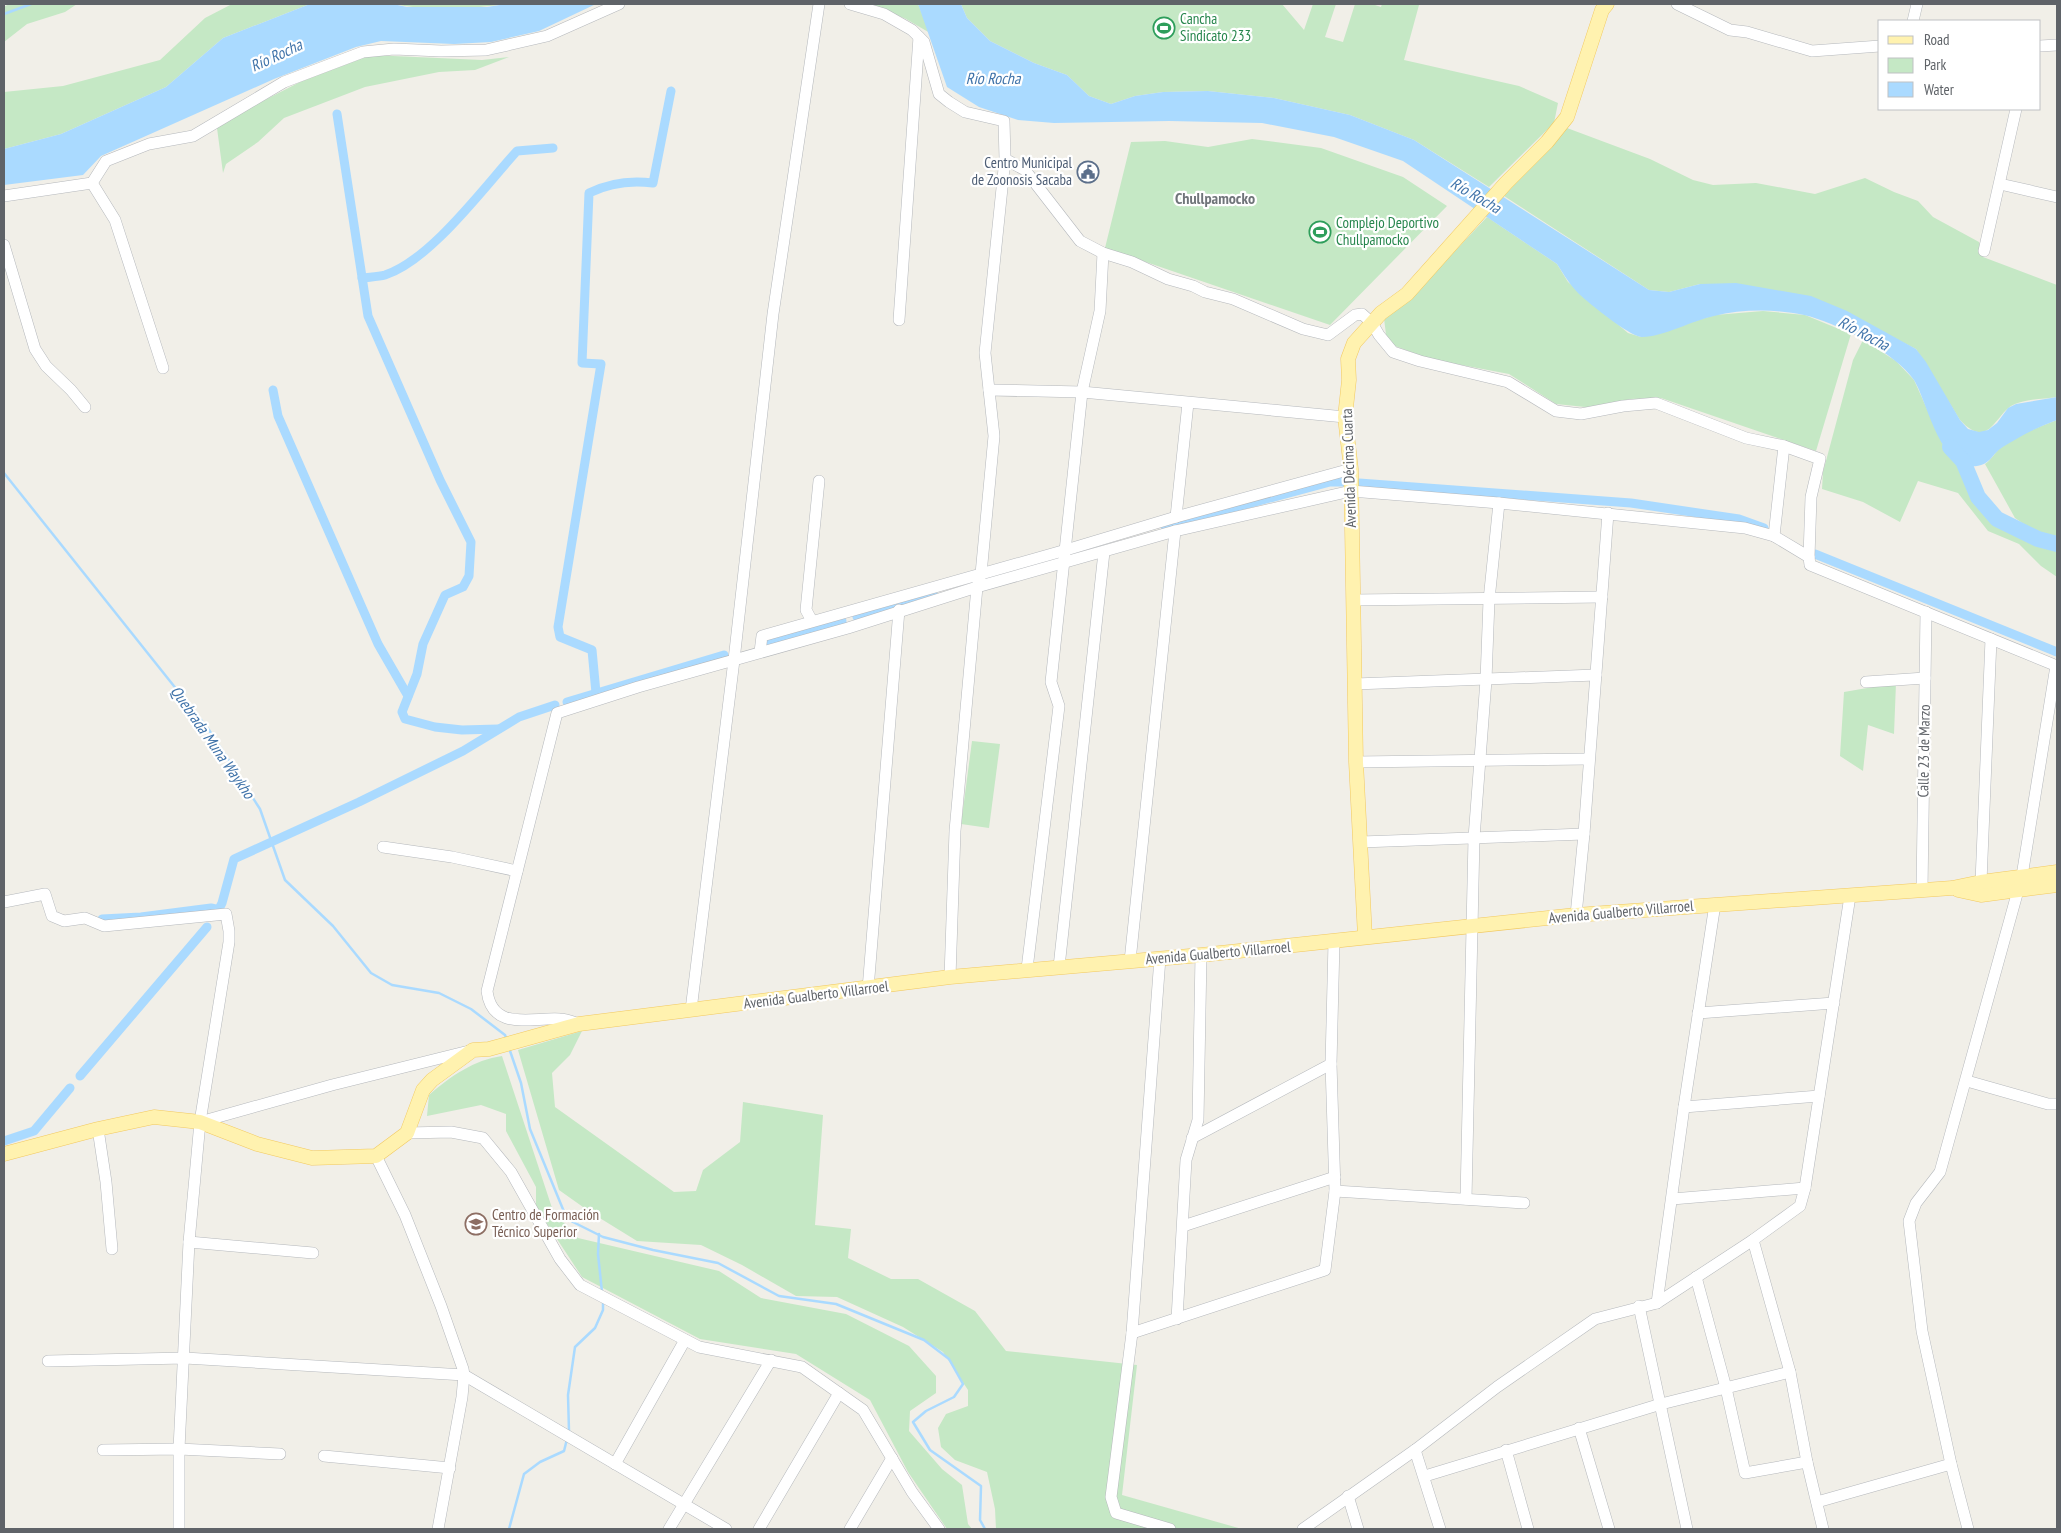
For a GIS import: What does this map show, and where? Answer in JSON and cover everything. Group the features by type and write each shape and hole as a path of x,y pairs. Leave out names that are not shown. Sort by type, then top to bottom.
{"main road":[{"name":"Avenida Décima Cuarta","path":"1365,937 1356,762 1351,469 1345,417 1349,380 1348,359 1354,343 1380,313 1407,294 1506,184 1548,142 1567,117 1602,10 1607,4"},
{"name":"Avenida Gualberto Villarroel","path":"473,1050 488,1048 579,1024 950,977 1334,942 1471,925 1576,915 1922,891 2057,872"},
{"name":"Avenida Gualberto Villarroel","path":"1952,888 1981,895 2057,885"},
{"path":"4,1154 98,1128 154,1117 200,1122 256,1144 312,1158 376,1156 407,1132 424,1090 432,1080 473,1050"}],"street":[{"path":"4,196 92,183 106,161 149,144 193,136 284,82 363,52 394,49 486,50 547,36 619,4"},
{"path":"691,1010 734,660 773,314 818,4"},
{"path":"850,4 884,14 912,30 924,42 939,94 965,112 1004,122 1006,159 985,353 994,436 981,574 977,587 955,831 950,977"},
{"path":"1677,4 1730,30 1747,32 1812,51 1878,46"},
{"path":"1913,20 1917,4"},
{"path":"899,320 919,37"},
{"path":"2041,46 2057,45"},
{"path":"1984,251 2016,110"},
{"path":"1006,159 1025,170 1080,241 1103,254 1132,262 1205,292 1233,299 1303,329 1328,335 1355,315 1362,314 1372,323 1379,336 1393,352 1420,361 1508,382 1556,411 1581,414 1623,406 1656,403 1746,438 1784,446 1820,459 1811,497 1810,565 2057,666 2022,876 1967,1081 1940,1172 1916,1203 1909,1222 1922,1332 1951,1464 1968,1529"},
{"path":"92,183 115,220 163,368"},
{"path":"2000,184 2057,197"},
{"path":"4,244 35,349 46,366 71,390 85,407"},
{"path":"1027,969 1059,706 1051,682 1082,392 1100,311 1103,254"},
{"path":"989,390 1082,392 1345,417"},
{"path":"1176,517 1188,403"},
{"path":"1774,536 1784,446"},
{"path":"760,652 762,636 1176,517 1351,469"},
{"path":"812,621 806,610 819,481"},
{"path":"579,1024 561,1019 516,1020 500,1016 488,1000 487,991 557,714 638,686 848,628 899,610 1175,531 1351,491 1499,502 1745,528 1774,536 1809,557"},
{"path":"1466,1199 1474,838 1486,680 1488,600 1499,502"},
{"path":"1576,915 1584,834 1608,513"},
{"path":"1130,961 1175,531"},
{"path":"1059,967 1104,552"},
{"path":"1353,600 1488,600 1602,597"},
{"path":"868,988 899,610"},
{"name":"Calle 23 de Marzo","path":"1922,891 1926,612"},
{"path":"1982,882 1991,639"},
{"path":"1355,684 1596,675"},
{"path":"1866,682 1925,678"},
{"path":"1356,762 1589,759"},
{"path":"1360,842 1584,834"},
{"path":"383,847 452,856 517,871"},
{"path":"4,902 45,894 52,916 64,921 85,918 104,926 226,914 229,942 200,1122 189,1242 185,1358 179,1449 179,1529"},
{"path":"1303,1529 1415,1450 1497,1387 1595,1319 1639,1306 1657,1303 1753,1240 1800,1206 1805,1188 1850,896"},
{"path":"1657,1303 1714,904"},
{"path":"1132,1334 1324,1270 1335,1190 1331,1064 1334,942"},
{"path":"1177,1319 1186,1160 1198,1120 1201,955"},
{"path":"1160,958 1132,1334 1111,1498 1116,1513 1170,1529"},
{"path":"1698,1013 1834,1003"},
{"path":"200,1122 332,1085 473,1050"},
{"path":"1192,1138 1331,1064"},
{"path":"1967,1081 2048,1104 2057,1104"},
{"path":"1684,1107 1819,1096"},
{"path":"98,1128 106,1182 112,1249"},
{"path":"407,1132 451,1132 483,1138 511,1172 560,1259 580,1285 700,1347 802,1367 864,1410 912,1492 939,1529"},
{"path":"376,1156 405,1214 441,1306 464,1375 462,1397 438,1529"},
{"path":"1183,1226 1335,1177"},
{"path":"1672,1199 1805,1188"},
{"path":"1335,1190 1524,1203"},
{"path":"1753,1240 1790,1372 1807,1462 1823,1529"},
{"path":"189,1242 313,1253"},
{"path":"1696,1277 1726,1388 1745,1473 1807,1462"},
{"path":"1639,1306 1687,1529"},
{"path":"615,1464 685,1340"},
{"path":"48,1361 185,1358 464,1375 726,1529"},
{"path":"669,1529 771,1360"},
{"path":"1425,1476 1661,1404 1790,1372"},
{"path":"758,1529 839,1393"},
{"path":"1580,1428 1610,1529"},
{"path":"103,1450 179,1449 280,1454"},
{"path":"1415,1450 1425,1476 1440,1529"},
{"path":"1506,1450 1528,1529"},
{"path":"324,1456 450,1468"},
{"path":"850,1529 892,1458"},
{"path":"1817,1502 1951,1464"},
{"path":"1348,1496 1358,1529"}],"green space":[{"path":"9,4 77,4 65,12 27,24 4,42 4,7"},
{"path":"232,4 310,4 223,38 166,87 61,134 4,149 4,92 63,86 160,60 205,18"},
{"path":"393,4 506,4 479,7 420,8"},
{"path":"871,4 918,4 930,33 906,19"},
{"path":"961,4 1282,4 1304,30 1313,4 1336,4 1325,37 1343,42 1355,4 1372,4 1381,7 1382,4 1422,4 1419,5 1404,60 1519,86 1558,103 1554,123 1489,187 1414,140 1350,115 1274,98 1208,91 1163,92 1135,96 1111,104 1089,96 1067,75 1034,63 990,41 967,18"},
{"path":"371,55 482,60 509,57 475,70 439,72 365,87 284,118 258,142 226,164 223,173 217,128 257,104 300,82"},
{"path":"1567,128 1650,159 1693,180 1713,185 1756,183 1815,194 1865,178 1918,201 1933,217 1979,242 1983,257 2057,285 2057,397 2015,404 2008,408 1991,427 1985,431 1978,432 1970,429 1960,420 1916,349 1882,332 1700,284 1669,292 1649,290 1504,196"},
{"name":"Complejo Deportivo Chullpamocko","path":"1252,139 1321,148 1403,177 1447,206 1330,325 1105,248 1131,142 1165,141 1208,147"},
{"path":"1487,217 1557,264 1568,282 1628,333 1641,337 1715,315 1763,311 1805,315 1851,334 1816,451 1661,398 1630,399 1595,408 1556,404 1509,374 1430,359 1387,343 1384,318 1410,299"},
{"path":"1863,340 1896,361 1914,380 1946,451 1960,462 1970,497 1993,522 2031,543 2057,550 2057,577 2041,566 2019,544 1988,531 1958,493 1918,481 1900,522 1863,502 1822,489 1823,472 1853,360"},
{"path":"2057,420 2057,539 2038,534 2015,518 1985,464 1999,449 2012,440"},
{"path":"1896,683 1894,734 1868,725 1863,771 1840,756 1844,692"},
{"path":"972,741 1000,744 989,828 961,824"},
{"path":"582,1031 570,1055 552,1073 555,1107 674,1192 696,1191 703,1170 740,1142 743,1102 823,1115 815,1225 851,1229 848,1258 891,1279 918,1279 975,1311 1006,1351 1137,1365 1122,1495 1242,1529 996,1529 995,1509 987,1472 955,1460 941,1447 938,1428 946,1414 968,1406 968,1390 943,1352 903,1327 837,1297 796,1296 742,1265 701,1245 637,1241 559,1190 518,1050"},
{"path":"502,1056 553,1211 578,1238 719,1271 761,1298 846,1314 909,1346 936,1376 936,1393 910,1411 909,1431 942,1469 962,1485 968,1524 972,1529 947,1529 908,1472 870,1400 796,1354 700,1339 582,1277 536,1207 536,1187 506,1131 506,1114 481,1105 427,1116 429,1095 437,1088 454,1075 472,1065"}],"water":[{"name":"Río Rocha","path":"310,4 487,7 506,4 596,4 539,31 491,42 454,44 381,41 356,47 274,79 101,156 83,175 4,185 4,149 61,134 166,87 223,38"},
{"name":"Río Rocha","path":"918,4 961,4 967,18 990,41 1034,63 1067,75 1089,96 1111,104 1135,96 1163,92 1208,91 1274,98 1350,115 1414,140 1649,290 1669,292 1700,284 1736,283 1811,296 1847,311 1916,349 1926,362 1960,420 1968,429 1979,432 1988,430 1997,423 2008,408 2016,404 2057,397 2057,420 2029,432 2006,445 1985,463 1977,466 1964,465 1944,447 1914,380 1894,359 1864,340 1832,324 1804,315 1759,311 1736,312 1714,316 1649,337 1635,335 1609,318 1579,294 1557,264 1403,161 1334,137 1262,123 1169,121 1054,123 1018,120 979,107 947,87"}],"waterway":[{"path":"4,14 31,4"},
{"path":"596,693 592,650 560,637 558,627 601,364 582,363 589,193 620,183 653,183 671,91"},
{"path":"337,114 368,316 440,480 471,542 469,576 463,587 445,595 423,644 417,674 402,712 405,719 435,727 462,730 498,729"},
{"path":"362,278 385,275 403,267 420,254 456,221 517,151 553,148"},
{"path":"273,390 278,416 378,644 408,696"},
{"path":"1950,447 1963,461 1978,497 1997,519 2038,539 2057,544"},
{"name":"Quebrada Muna Waykho","path":"4,473 209,730 260,809 285,880 333,926 371,973 392,985 439,993 471,1009 505,1035 506,1038"},
{"path":"1165,526 1330,482 1344,482"},
{"path":"1359,483 1631,503 1739,519 1764,528"},
{"path":"1815,554 2057,652"},
{"path":"857,617 933,593"},
{"path":"769,642 842,621"},
{"path":"567,702 724,655"},
{"path":"217,913 222,903 234,859 359,802 463,751 519,717 555,705"},
{"path":"102,919 141,917 211,908 220,910"},
{"path":"80,1076 207,927"},
{"name":"Quebrada Muna Waykho","path":"509,1048 521,1083 530,1129 567,1219 603,1237 653,1250 718,1263 779,1296 836,1304 924,1340 949,1359 963,1384 954,1397 926,1411 913,1422 930,1450 981,1486 980,1520 985,1529"},
{"path":"4,1141 34,1131 70,1088"},
{"path":"599,1234 598,1254 602,1292"},
{"path":"569,1431 568,1395 575,1347 595,1328 603,1310 603,1300"},
{"path":"509,1529 524,1474 540,1462 564,1451 567,1439"}],"place":[{"name":"Cancha Sindicato 233","path":"1164,28"},
{"name":"Centro Municipal de Zoonosis Sacaba","path":"1088,172"},
{"name":"Complejo Deportivo Chullpamocko","path":"1320,232"},
{"name":"Centro de Formación Técnico Superior","path":"476,1224"}],"district":[{"name":"Chullpamocko","path":"1215,198"}]}
